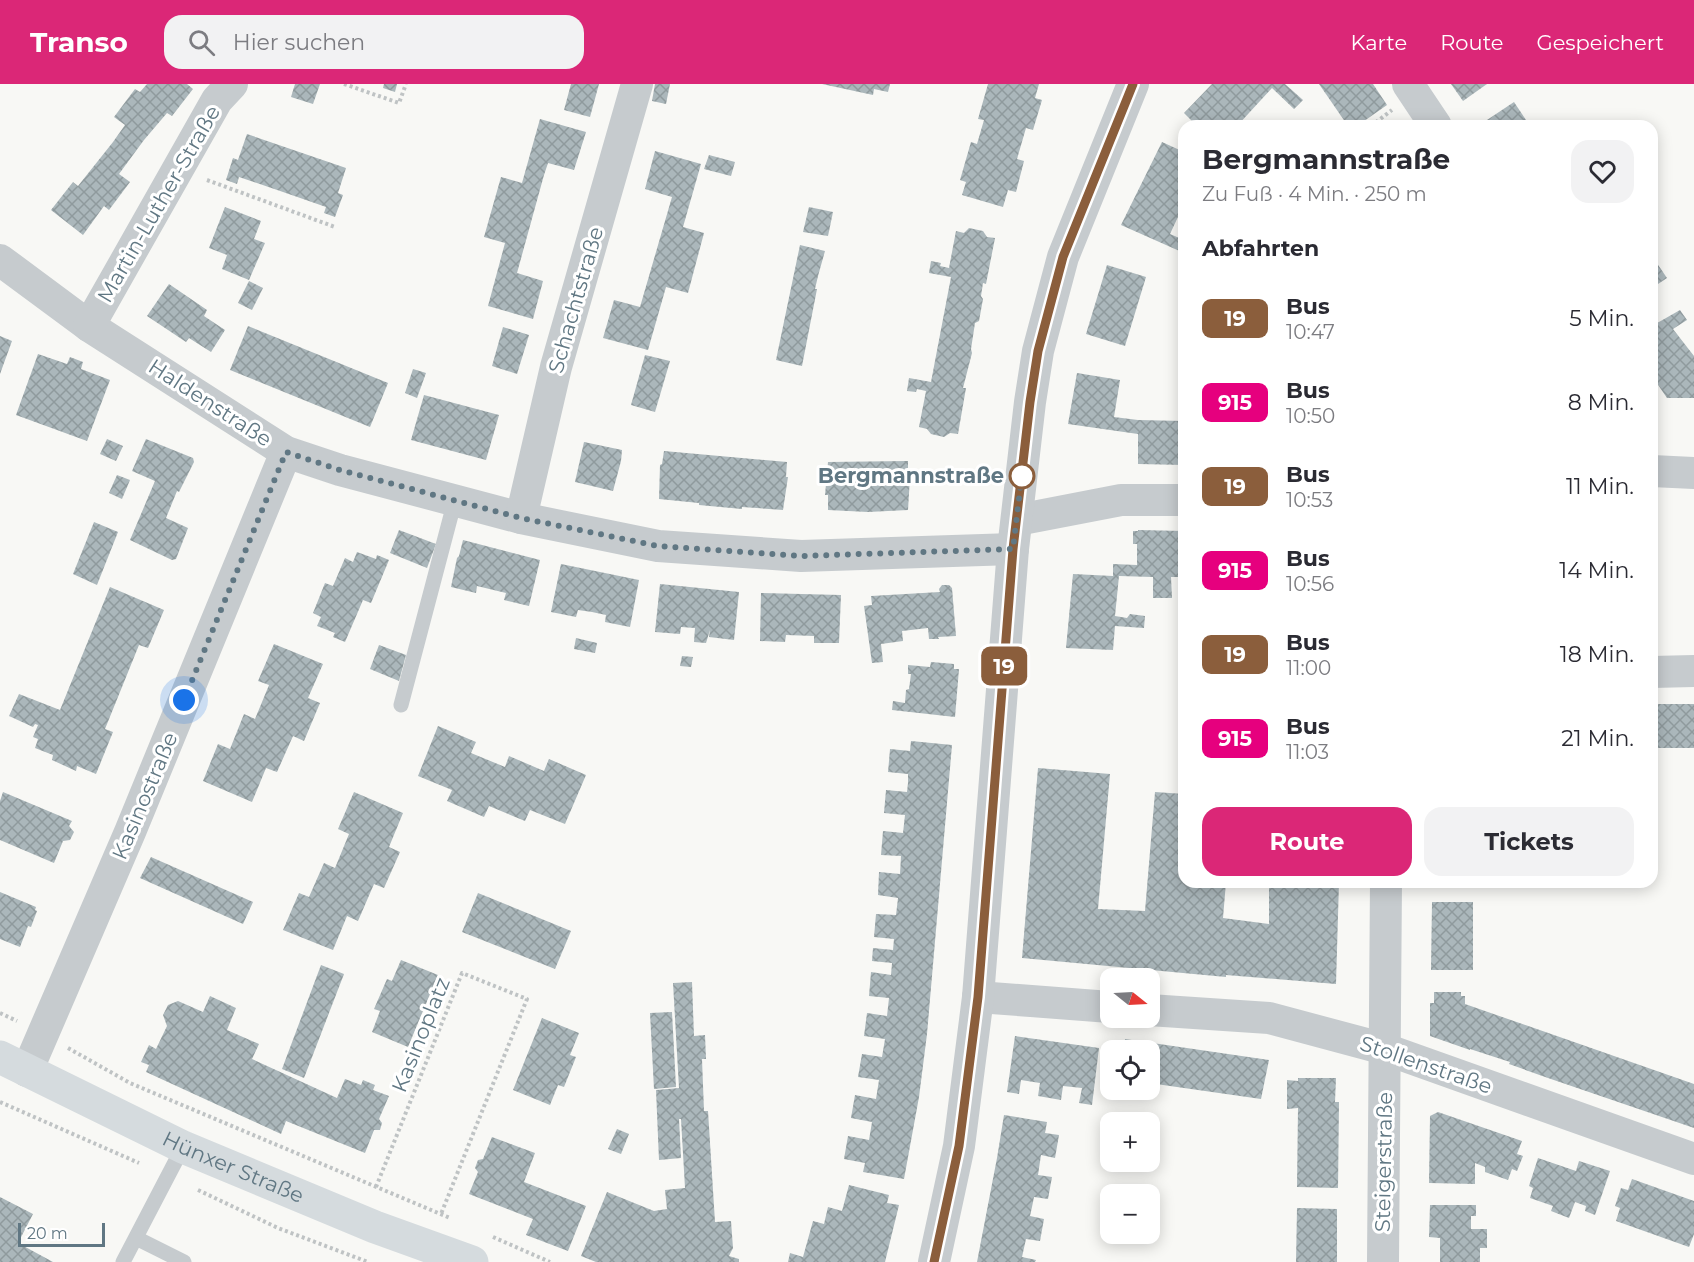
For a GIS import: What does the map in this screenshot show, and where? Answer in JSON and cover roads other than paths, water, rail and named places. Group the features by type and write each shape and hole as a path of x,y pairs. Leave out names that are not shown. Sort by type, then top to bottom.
{"main road":[{"name":"Hünxer Straße","path":"14,1064 183,1147 375,1227 478,1248"}],"street":[{"name":"Martin-Luther-Straße","path":"89,326 217,100 232,84"},
{"name":"Schachtstraße","path":"521,518 556,367 637,84"},
{"path":"934,1262 959,1146 978,997 1015,535 1038,351 1063,257 1133,84"},
{"path":"1408,84 1432,120"},
{"name":"Haldenstraße","path":"0,260 89,326 286,452 340,470 521,518 658,546 789,555 1015,535 1121,501 1178,500"},
{"name":"Kasinostraße","path":"14,1064 43,1034 148,789 286,452"},
{"path":"1658,471 1694,473"},
{"path":"1658,672 1694,671"},
{"name":"Steigerstraße","path":"1383,1262 1386,888"},
{"path":"978,997 1100,1006"},
{"name":"Stollenstraße","path":"1160,1011 1269,1018 1385,1049 1694,1160"}],"lane":[{"path":"400,705 455,500"},
{"path":"123,1262 183,1147"},
{"path":"136,1238 184,1262"}],"place":[{"name":"Bergmannstraße","path":"1022,476"}]}
